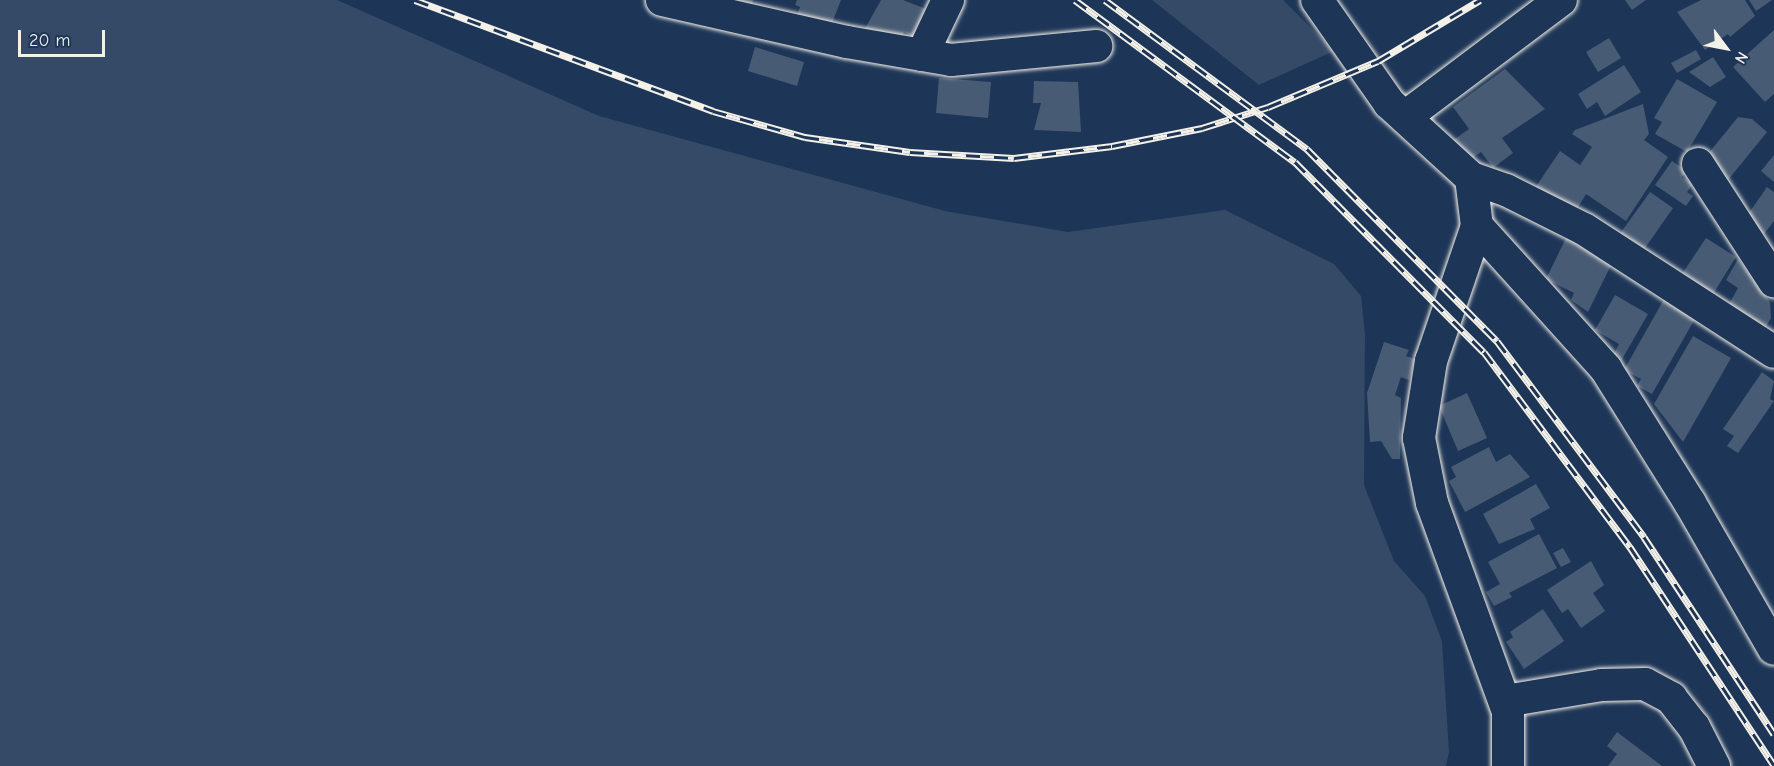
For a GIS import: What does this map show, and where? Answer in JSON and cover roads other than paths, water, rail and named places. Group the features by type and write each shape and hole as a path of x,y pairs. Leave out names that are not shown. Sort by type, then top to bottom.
{"street":[{"path":"662,0 951,60 1096,46"},
{"path":"922,55 948,0"},
{"path":"1317,0 1389,103 1470,178 1506,190 1584,229 1773,349"},
{"path":"1405,117 1561,0"},
{"path":"1698,164 1772,271"},
{"path":"1470,178 1477,226 1431,361 1419,438 1432,503 1508,712 1508,766"},
{"path":"1477,226 1606,369 1690,503 1774,649"},
{"path":"1504,701 1602,685 1645,684 1671,698 1694,727 1714,766"}],"railway":[{"path":"415,0 713,111 805,137 910,152 1014,158 1112,146 1202,128 1268,107 1378,61 1480,0"},
{"path":"1075,0 1295,162 1484,352 1630,547 1774,765"},
{"path":"1105,0 1307,149 1497,341 1644,537 1774,734"}]}
